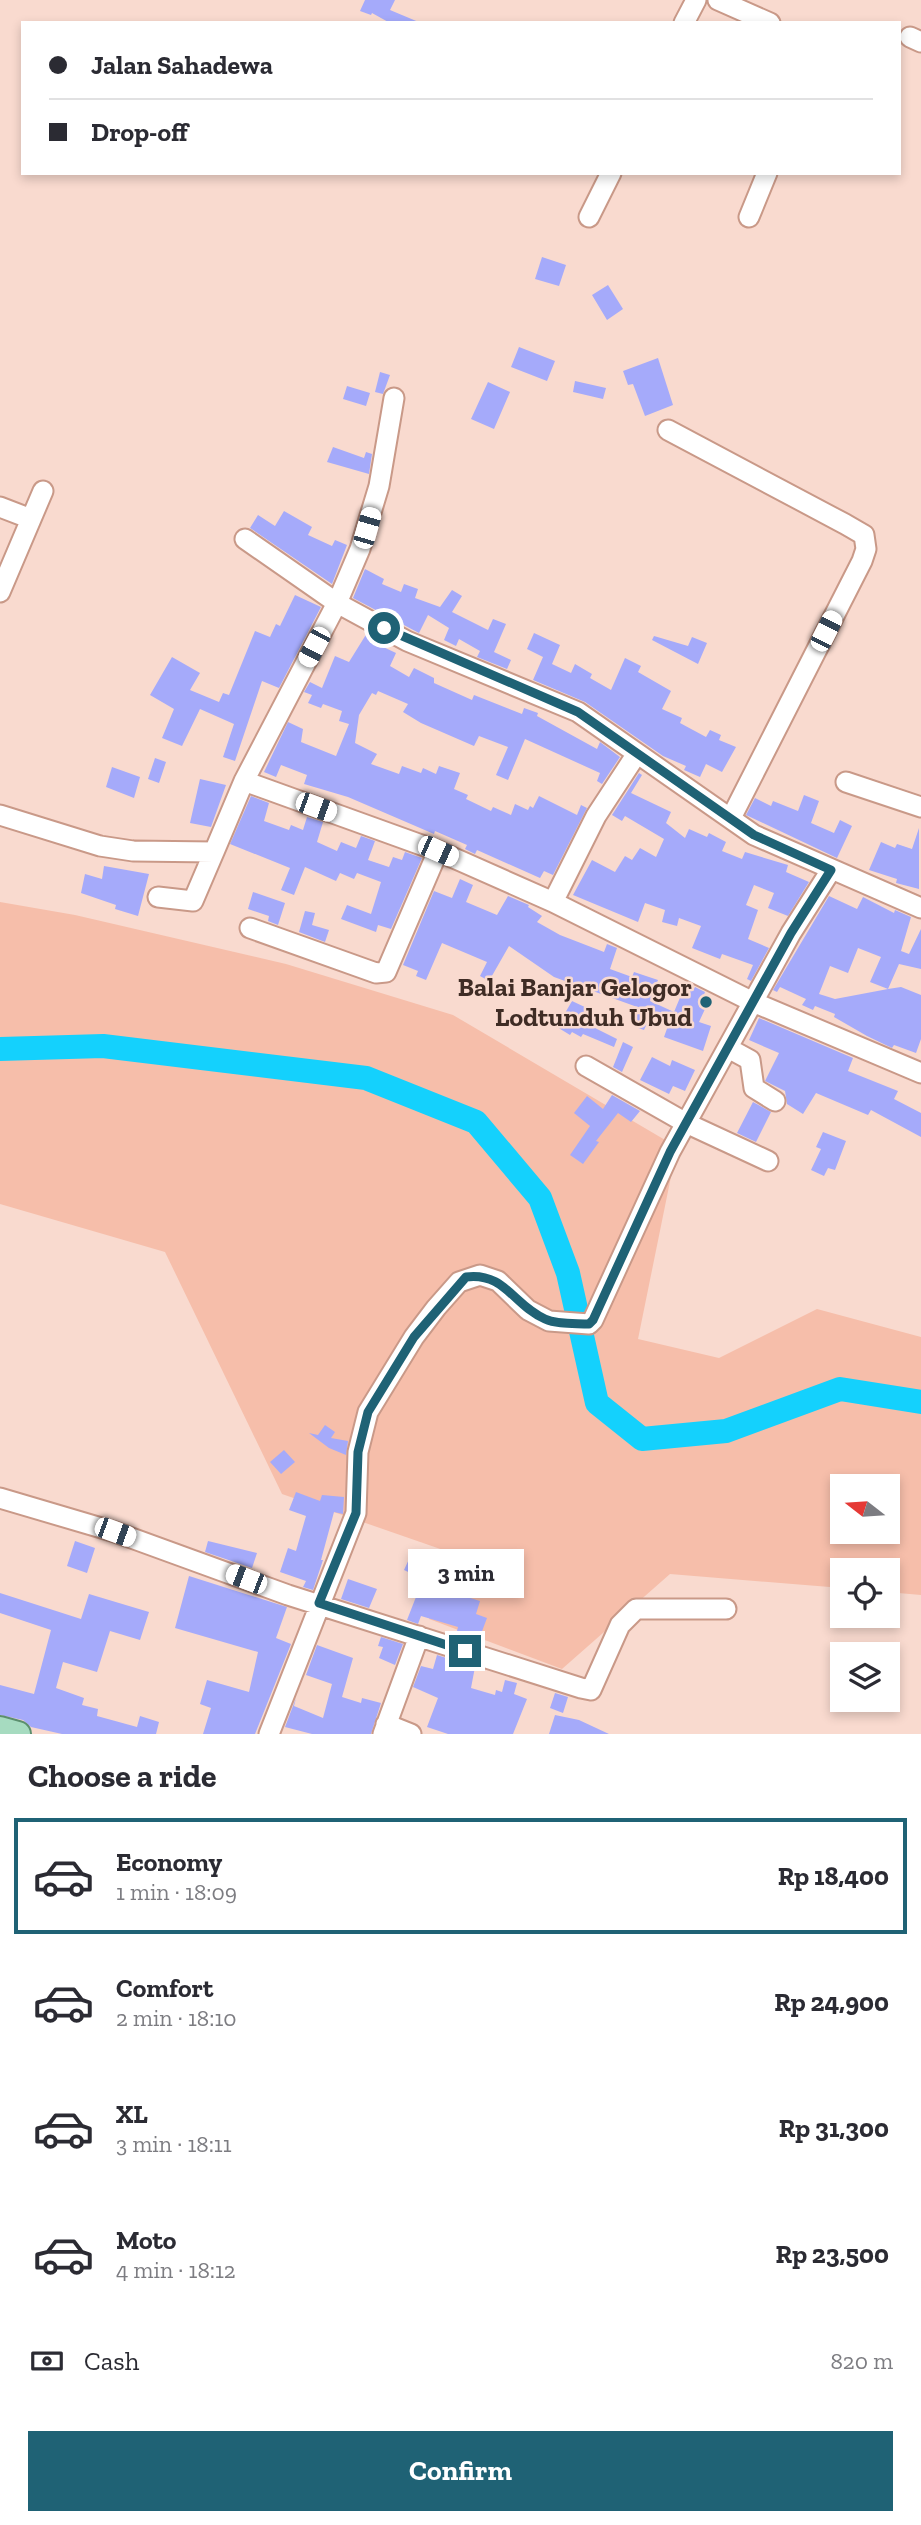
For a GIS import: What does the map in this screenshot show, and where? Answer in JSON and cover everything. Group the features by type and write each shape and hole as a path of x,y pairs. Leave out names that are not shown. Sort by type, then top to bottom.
{"main road":[{"path":"0,1729 18,1734"}],"street":[{"path":"685,21 696,0"},
{"path":"718,0 765,21"},
{"path":"589,218 610,175"},
{"path":"749,217 766,175"},
{"path":"158,897 193,901 243,781 337,603 360,549 379,486 394,398"},
{"path":"668,430 845,524 864,535 866,541 862,561 731,818"},
{"path":"0,592 43,491"},
{"path":"0,507 31,519"},
{"path":"245,539 337,603 407,641 578,712 636,755 770,844 921,908"},
{"path":"553,902 588,830 636,755"},
{"path":"243,781 438,851 553,902 753,1002 921,1073"},
{"path":"846,782 921,807"},
{"path":"0,815 100,846 133,851 214,852"},
{"path":"250,928 376,973 386,972 438,851"},
{"path":"269,1734 356,1513 358,1452 368,1412 392,1370 436,1308 459,1282 480,1275 498,1281 528,1310 549,1321 589,1324 597,1316 686,1123 831,870"},
{"path":"729,1048 750,1060 754,1088 775,1101"},
{"path":"586,1066 686,1123 768,1161"},
{"path":"0,1498 115,1532 288,1595 591,1690 620,1625 636,1609 726,1609"},
{"path":"411,1734 385,1729 419,1636"}],"shaded area":[{"path":"0,902 75,915 286,964 453,1015 677,1147 638,1339 719,1358 817,1309 921,1337 921,1595 900,1593 900,1558 830,1558 830,1587 670,1574 562,1669 429,1619 449,1552 282,1494 165,1252 0,1204"}],"building":[{"path":"365,0 395,0 390,10 416,21 386,21 372,13 371,15 360,11"},
{"path":"542,257 566,265 559,286 535,279"},
{"path":"608,285 623,309 607,320 592,295"},
{"path":"519,347 555,361 547,381 511,367"},
{"path":"658,358 673,405 645,416 633,384 628,385 623,371"},
{"path":"380,372 390,375 383,394 375,392"},
{"path":"575,381 606,388 603,399 573,392"},
{"path":"488,382 510,392 494,429 471,419"},
{"path":"347,386 370,393 366,406 343,399"},
{"path":"333,447 364,458 366,452 372,454 369,474 327,462"},
{"path":"284,511 312,527 308,535 332,546 335,540 347,545 332,584 250,528 258,515 275,526"},
{"path":"365,569 384,579 382,584 401,592 404,584 418,589 415,598 440,607 452,590 462,596 452,612 488,630 493,619 506,624 494,652 511,660 507,669 477,657 480,651 459,639 456,646 444,640 449,628 428,615 419,633 353,598"},
{"path":"295,595 321,607 279,688 262,681 235,761 223,757 234,724 200,709 182,746 162,738 174,709 150,695 172,657 200,673 190,690 219,702 223,693 229,695 255,631 270,637 276,624 280,626"},
{"path":"367,633 381,641 379,645 396,653 390,666 409,677 414,668 434,678 434,683 472,700 474,695 522,714 524,708 538,713 537,716 597,749 600,742 620,757 602,784 597,781 600,773 525,739 508,780 496,775 508,747 479,736 474,746 421,723 403,712 408,704 378,691 376,695 372,693 359,715 355,743 377,754 371,764 399,774 402,766 421,773 423,768 436,774 439,766 460,773 454,789 468,795 466,799 491,811 493,807 511,815 515,804 528,810 530,806 533,808 539,796 577,815 581,805 587,808 553,875 544,871 540,878 477,850 475,854 465,849 467,845 435,831 434,834 348,797 304,784 307,775 281,765 276,777 264,772 288,722 303,729 301,742 336,756 349,724 339,721 342,711 323,704 321,708 308,703 312,695 304,692 310,682 322,688 335,656 349,662"},
{"path":"534,633 560,645 552,664 571,673 575,664 592,674 590,678 611,690 625,658 641,666 638,672 671,691 662,709 682,718 680,723 706,737 710,730 721,735 719,740 736,747 722,772 706,764 700,777 684,770 686,766 663,756 585,702 533,680 543,657 527,649"},
{"path":"654,636 688,646 692,637 707,643 698,664 652,640"},
{"path":"155,758 166,762 159,783 148,779"},
{"path":"112,767 140,777 134,798 106,787"},
{"path":"639,773 642,775 631,793 671,812 666,823 685,838 689,829 707,837 709,833 726,842 722,851 742,859 745,852 788,865 786,872 809,882 788,916 768,908 774,893 754,885 746,905 758,910 748,939 769,948 751,981 747,979 753,965 722,954 720,959 692,948 701,926 679,918 677,926 662,922 665,910 645,903 638,922 573,895 592,860 615,872 625,856 632,860 640,848 656,857 664,839 625,816 622,821 612,815"},
{"path":"200,779 226,785 211,827 190,823"},
{"path":"804,795 819,801 811,823 834,833 840,820 852,826 837,858 746,815 755,798 771,806 773,801 798,811"},
{"path":"251,796 269,803 264,821 289,830 291,825 303,830 307,817 323,822 317,842 337,851 341,842 356,848 361,836 375,841 368,860 389,867 393,857 402,860 405,852 422,858 391,929 378,925 376,932 341,919 347,905 371,914 381,882 357,873 354,879 340,873 336,881 305,867 294,895 281,890 290,868 230,844"},
{"path":"919,828 919,889 896,883 897,879 869,870 881,842 895,848 897,844 912,849"},
{"path":"104,866 149,874 138,916 115,909 116,905 81,893 85,874 102,879"},
{"path":"460,879 473,885 466,902 497,915 508,896 529,905 528,907 542,916 537,922 560,935 604,952 607,944 617,948 610,969 632,977 634,972 658,980 650,1001 674,1012 684,988 693,991 695,987 705,992 699,1007 705,1009 699,1022 711,1026 703,1051 664,1037 669,1023 651,1015 644,1030 632,1026 640,1008 554,977 509,946 489,981 480,976 487,962 442,943 426,980 416,976 418,971 403,965 434,891 452,898"},
{"path":"253,892 285,903 278,925 268,921 269,916 248,909"},
{"path":"829,896 857,909 863,897 894,913 895,910 911,917 901,951 909,954 921,929 921,969 899,964 888,989 901,987 921,995 921,1039 916,1053 894,1045 892,1048 834,1017 835,1014 815,1006 813,1010 802,1005 806,999 780,987 777,992 773,990","holes":["858,948 881,957 870,982 888,989 835,999 819,994 830,966 848,973"]},
{"path":"305,911 315,913 312,925 329,930 325,942 299,932"},
{"path":"572,1001 589,1009 583,1022 617,1039 614,1047 583,1034 581,1037 572,1032 570,1035 557,1027"},
{"path":"759,1018 853,1058 848,1071 898,1091 894,1099 921,1113 921,1137 871,1110 868,1115 816,1093 803,1114 787,1104 785,1091 765,1081 779,1053 749,1040"},
{"path":"623,1042 633,1047 622,1072 613,1067"},
{"path":"652,1057 670,1066 672,1060 695,1070 685,1091 673,1086 669,1094 640,1080"},
{"path":"612,1095 640,1111 631,1122 618,1113 596,1141 599,1142 583,1164 570,1155 590,1126 574,1113 587,1096 603,1109"},
{"path":"753,1102 771,1112 756,1142 737,1133"},
{"path":"823,1132 846,1141 835,1170 828,1168 824,1176 811,1170 821,1149 816,1147"},
{"path":"325,1425 335,1432 331,1438 348,1441 346,1455 329,1448 309,1433 318,1435"},
{"path":"284,1450 295,1462 281,1474 270,1462"},
{"path":"296,1492 320,1501 322,1495 344,1497 343,1514 334,1512 313,1590 303,1587 306,1581 280,1572 288,1548 296,1551 306,1516 289,1510"},
{"path":"75,1541 95,1548 87,1573 67,1566"},
{"path":"208,1541 257,1553 252,1568 205,1552"},
{"path":"410,1557 438,1572 431,1586 480,1601 476,1614 487,1618 481,1634 485,1635 482,1644 456,1635 458,1627 421,1616 418,1624 407,1620 423,1579 404,1570"},
{"path":"189,1576 287,1607 276,1638 291,1644 255,1734 203,1734 211,1708 200,1704 207,1680 249,1692 258,1652 175,1628"},
{"path":"348,1579 377,1589 369,1608 341,1599"},
{"path":"0,1593 81,1619 89,1594 149,1612 140,1640 110,1631 97,1672 63,1662 56,1688 84,1698 82,1705 98,1709 97,1716 137,1727 140,1716 159,1722 156,1734 62,1734 31,1727 23,1720 0,1715 0,1685 34,1694 51,1630 0,1613"},
{"path":"381,1637 403,1644 395,1665 379,1658 383,1647 378,1646"},
{"path":"317,1645 353,1658 342,1697 361,1703 362,1698 381,1703 371,1734 312,1734 285,1727 296,1698 294,1706 323,1718 332,1684 306,1675"},
{"path":"437,1655 475,1667 471,1688 495,1695 496,1690 502,1692 505,1680 517,1683 514,1694 527,1699 513,1734 448,1734 427,1727 438,1698 413,1687 421,1666 433,1669"},
{"path":"555,1693 568,1697 563,1713 550,1708"},
{"path":"555,1715 579,1720 609,1734 549,1734"}],"waterway":[{"path":"0,1049 103,1046 366,1078 476,1122 540,1198 568,1273 597,1403 642,1439 726,1431 840,1389 921,1402"}],"place":[{"name":"Balai Banjar Gelogor Lodtunduh Ubud","path":"706,1002"}],"route":[{"path":"384,628 407,641 578,712 754,835 831,870 791,933 670,1152 597,1316 589,1324 549,1321 528,1310 498,1281 480,1275 466,1277 436,1308 414,1337 368,1412 358,1452 356,1513 319,1603 465,1651"}]}
